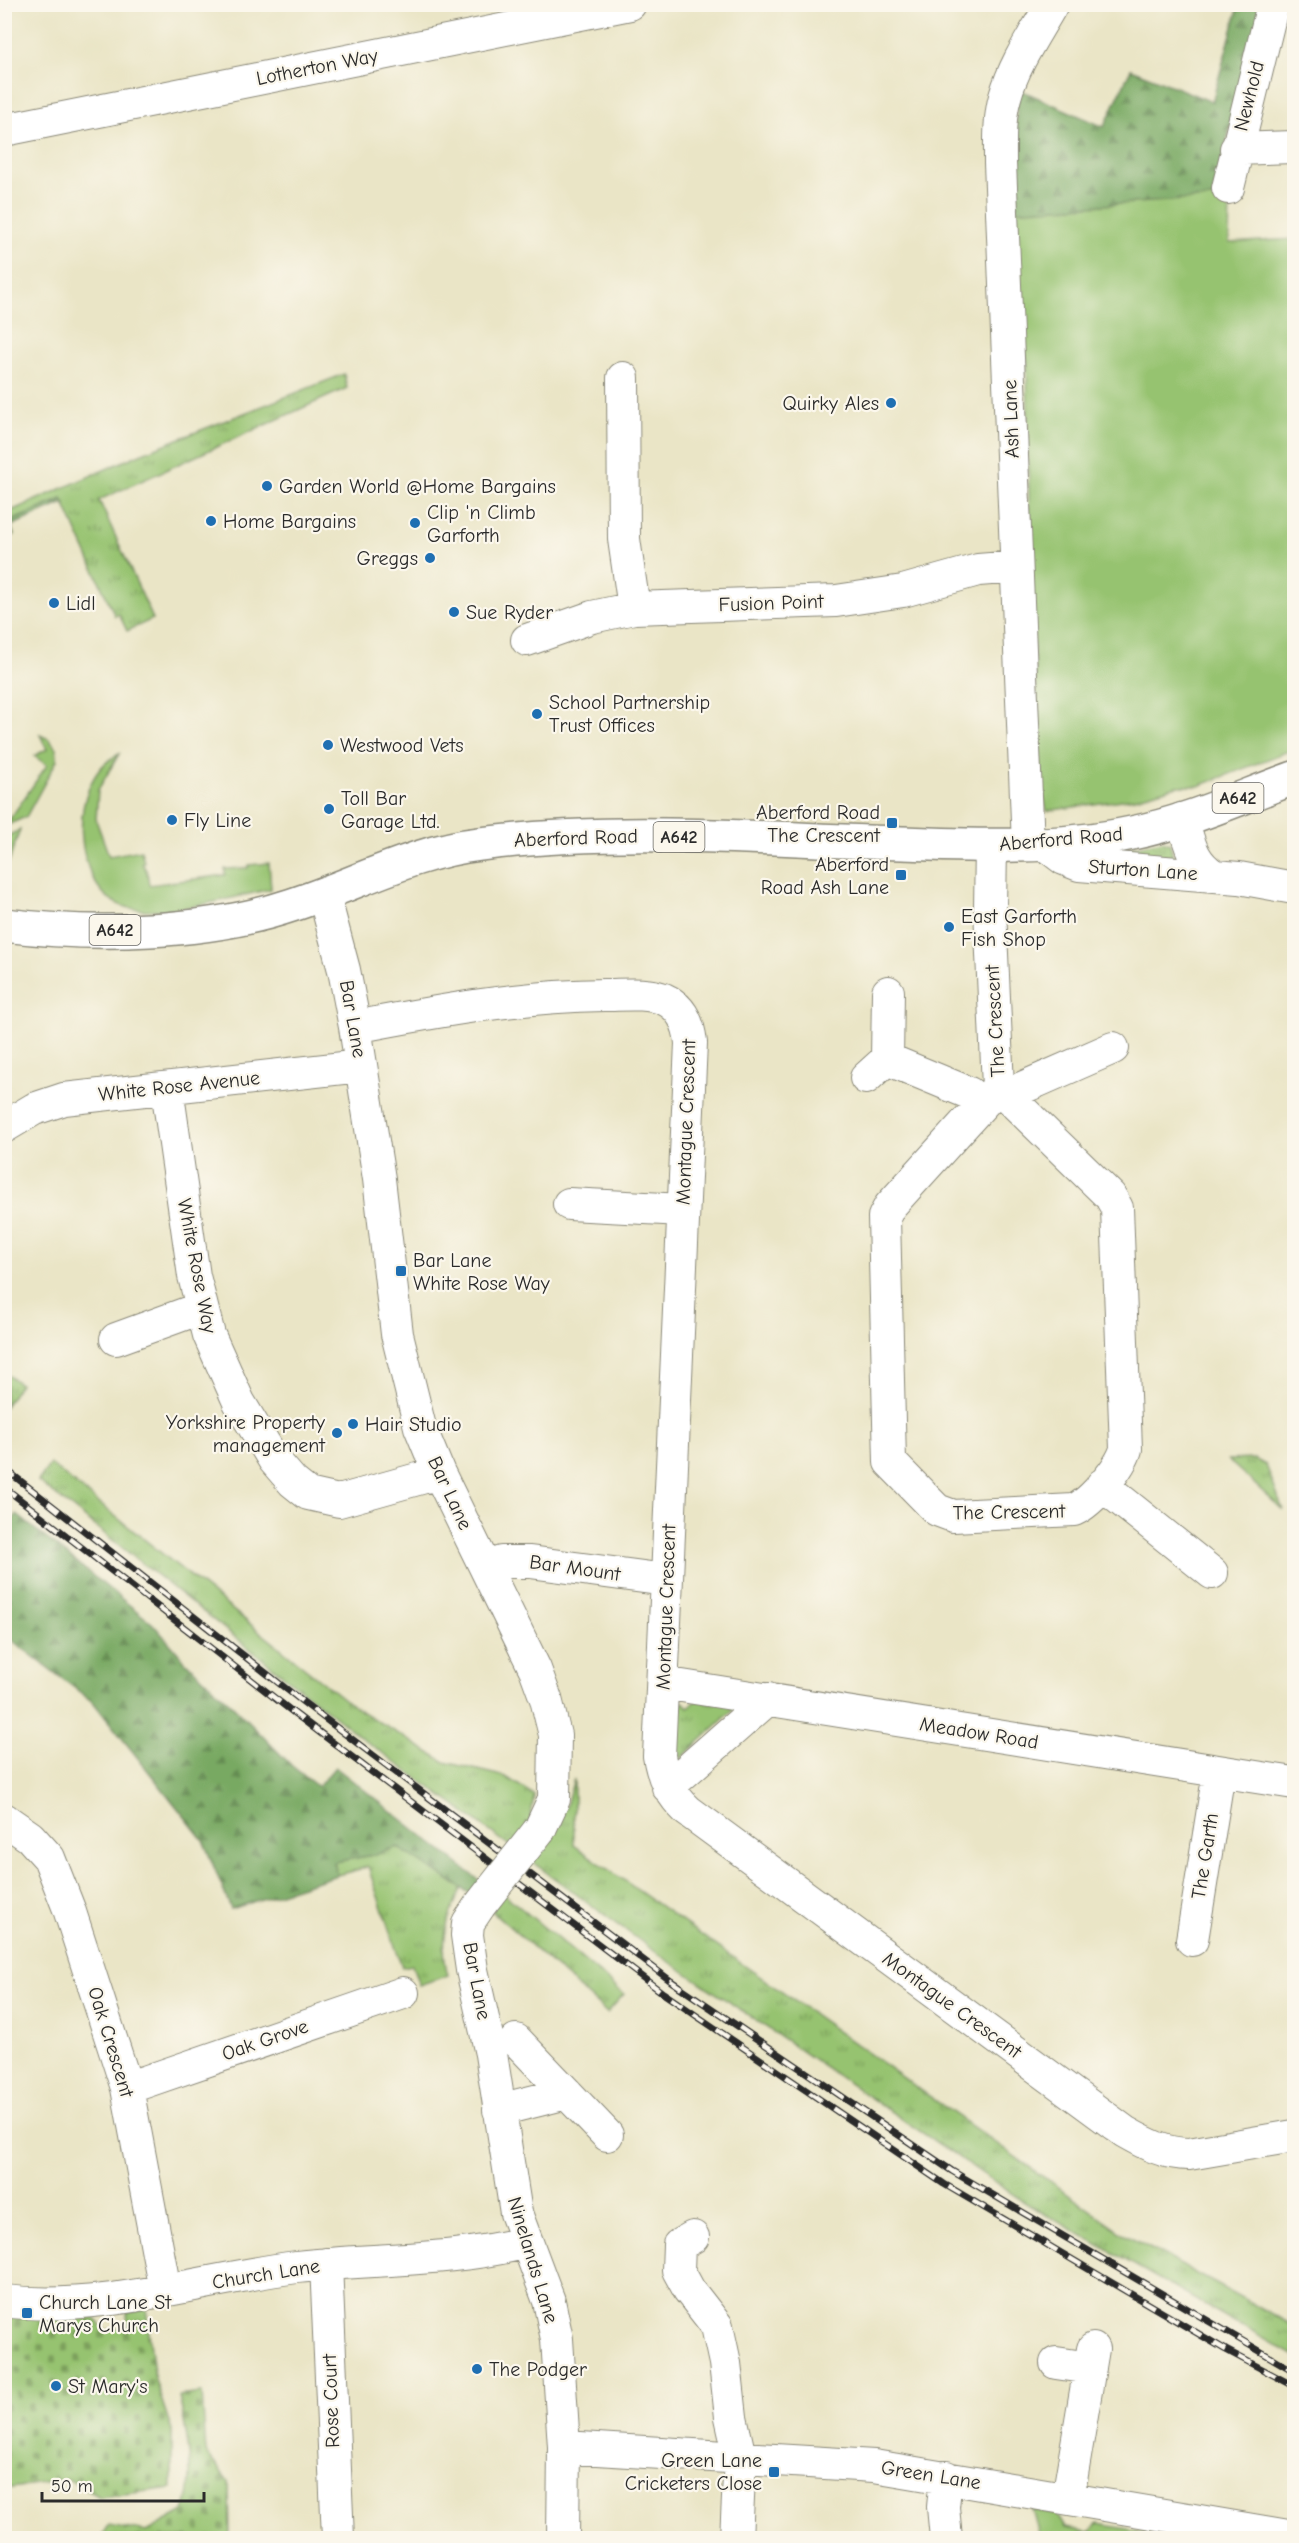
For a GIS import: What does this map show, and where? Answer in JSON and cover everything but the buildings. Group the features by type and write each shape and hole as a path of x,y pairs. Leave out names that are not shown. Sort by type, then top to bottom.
{"main road":[{"name":"Aberford Road","path":"4,925 76,932 188,926 273,911 324,895 430,855 475,844 544,837 610,834 991,846 1036,844 1132,833 1182,819 1294,778"}],"street":[{"name":"Lotherton Way","path":"4,130 630,4"},
{"name":"Ash Lane","path":"1036,844 1016,567 1011,413 1000,213 1001,122 1005,98 1012,78 1052,4"},
{"name":"Newhold","path":"1228,188 1273,4"},
{"path":"1236,149 1294,147"},
{"path":"623,378 624,539 634,608"},
{"name":"Fusion Point","path":"527,640 592,617 634,608 836,601 903,591 978,570 1016,567"},
{"name":"Sturton Lane","path":"1182,819 1192,853 1199,866 1213,875"},
{"name":"Sturton Lane","path":"1036,844 1079,865 1213,875 1294,888"},
{"name":"The Crescent","path":"991,846 990,909 996,1095 890,1206 884,1217 890,1462 938,1509 953,1516 1067,1512 1081,1507 1119,1465 1126,1449 1117,1208 1110,1196 996,1095"},
{"name":"Bar Lane","path":"324,895 345,970 379,1179 397,1334 420,1427 439,1473 535,1669 546,1699 555,1735 554,1799 540,1829 468,1923 467,1935 472,1970 504,2047"},
{"path":"888,992 876,1069 969,1093 996,1095 1112,1047"},
{"name":"Montague Crescent","path":"355,1027 509,1000 629,995 663,999 675,1006 690,1029 691,1043 659,1756 668,1787 688,1811 1125,2132 1164,2151 1176,2154 1294,2136"},
{"name":"White Rose Avenue","path":"4,1127 34,1109 64,1099 361,1066"},
{"name":"White Rose Way","path":"167,1088 194,1276 201,1308 218,1358 239,1402 274,1460 293,1482 308,1494 339,1501 353,1499 439,1473"},
{"path":"569,1204 683,1210"},
{"path":"116,1339 201,1308"},
{"path":"1102,1485 1212,1574"},
{"name":"Bar Mount","path":"486,1569 501,1562 513,1560 666,1580"},
{"name":"Meadow Road","path":"663,1683 1294,1783"},
{"path":"668,1787 768,1699"},
{"name":"The Garth","path":"1192,1940 1219,1772"},
{"name":"Oak Crescent","path":"4,1819 40,1847 56,1871 127,2088 165,2290"},
{"name":"Oak Grove","path":"127,2088 403,1993"},
{"path":"504,2047 567,2093 607,2135"},
{"name":"Ninelands Lane","path":"504,2047 499,2110 516,2213 549,2301 557,2339 564,2447 563,2538"},
{"path":"499,2110 567,2093"},
{"path":"693,2237 679,2245 678,2270 689,2289 717,2326 740,2457 736,2538"},
{"name":"Church Lane","path":"4,2301 41,2303 84,2301 326,2264 477,2253 527,2242"},
{"name":"Rose Court","path":"326,2264 338,2538"},
{"path":"1056,2363 1091,2359 1068,2498"},
{"name":"Green Lane","path":"564,2447 874,2466 1068,2498 1235,2529 1294,2537"},
{"path":"946,2477 943,2507 946,2538"}],"green space":[{"path":"1239,5 1262,5 1212,198 1012,211 1018,89 1104,127 1131,69 1212,102"},
{"path":"1230,197 1229,243 1294,239 1294,749 1199,786 1177,786 1135,798 1047,811 1042,792 1030,581 1027,362 1016,288 1012,211"},
{"path":"344,374 347,388 99,500 153,619 127,631 119,614 115,616 62,499 5,524 4,514 140,454"},
{"path":"62,499 64,503 11,526 14,535 5,539 5,524"},
{"path":"40,735 49,739 56,748 57,760 26,817 5,826 5,816 10,819 47,765 34,756 47,749"},
{"path":"119,754 98,790 96,820 109,856 141,850 144,862 142,863 147,872 149,885 225,875 225,869 248,868 249,865 269,863 271,889 198,905 159,910 126,907 108,897 94,880 85,859 82,834 83,809 90,786 102,767"},
{"path":"20,830 5,872 5,837"},
{"path":"1163,841 1170,844 1174,860 1101,853"},
{"path":"5,1373 20,1384 5,1406"},
{"path":"1254,1459 1266,1465 1283,1510 1228,1460"},
{"path":"50,1464 354,1707 445,1762 506,1777 534,1795 530,1824 565,1809 574,1779 574,1845 1127,2236 1294,2326 1294,2356 1029,2205 661,1956 366,1741 38,1481"},
{"path":"16,1514 153,1624 185,1661 292,1766 318,1787 335,1767 484,1884 474,1896 397,1847 373,1855 334,1862 337,1875 231,1909 203,1840 94,1703 5,1635 4,1532"},
{"path":"698,1700 733,1703 732,1711 675,1764 672,1713 683,1702 688,1707"},
{"path":"397,1847 462,1888 452,1909 446,1930 444,1952 448,1975 419,1985 412,1965 402,1967 368,1867 337,1875 333,1862 373,1855"},
{"path":"503,1893 624,1994 607,2013 492,1911"},
{"path":"146,2308 155,2380 172,2431 172,2488 100,2497 68,2479 5,2489 4,2318 90,2312 105,2331 128,2326 127,2312"},
{"path":"202,2393 206,2453 229,2482 230,2538 101,2538 109,2525 147,2532 184,2511 190,2483 190,2468 179,2396"},
{"path":"1032,2509 1057,2515 1065,2528 1088,2532 1098,2524 1180,2538 1040,2538"}],"railway":[{"path":"4,1468 303,1702 671,1981 952,2171 1294,2371"},
{"path":"4,1487 294,1713 663,1993 944,2184 1226,2350 1294,2386"}],"place":[{"name":"Quirky Ales","path":"891,403"},
{"name":"Garden World @Home Bargains","path":"267,486"},
{"name":"Home Bargains","path":"211,521"},
{"name":"Clip 'n Climb Garforth","path":"415,523"},
{"name":"Greggs","path":"430,558"},
{"name":"Lidl","path":"54,603"},
{"name":"Sue Ryder","path":"454,612"},
{"name":"School Partnership Trust Offices","path":"537,714"},
{"name":"Westwood Vets","path":"328,745"},
{"name":"Toll Bar Garage Ltd.","path":"329,809"},
{"name":"Fly Line","path":"172,820"},
{"name":"Aberford Road The Crescent","path":"892,823"},
{"name":"Aberford Road Ash Lane","path":"901,875"},
{"name":"East Garforth Fish Shop","path":"949,927"},
{"name":"Bar Lane White Rose Way","path":"401,1271"},
{"name":"Hair Studio","path":"353,1424"},
{"name":"Yorkshire Property management","path":"337,1433"},
{"name":"Church Lane St Marys Church","path":"27,2313"},
{"name":"The Podger","path":"477,2369"},
{"name":"St Mary's","path":"56,2386"},
{"name":"Green Lane Cricketers Close","path":"774,2472"}]}
